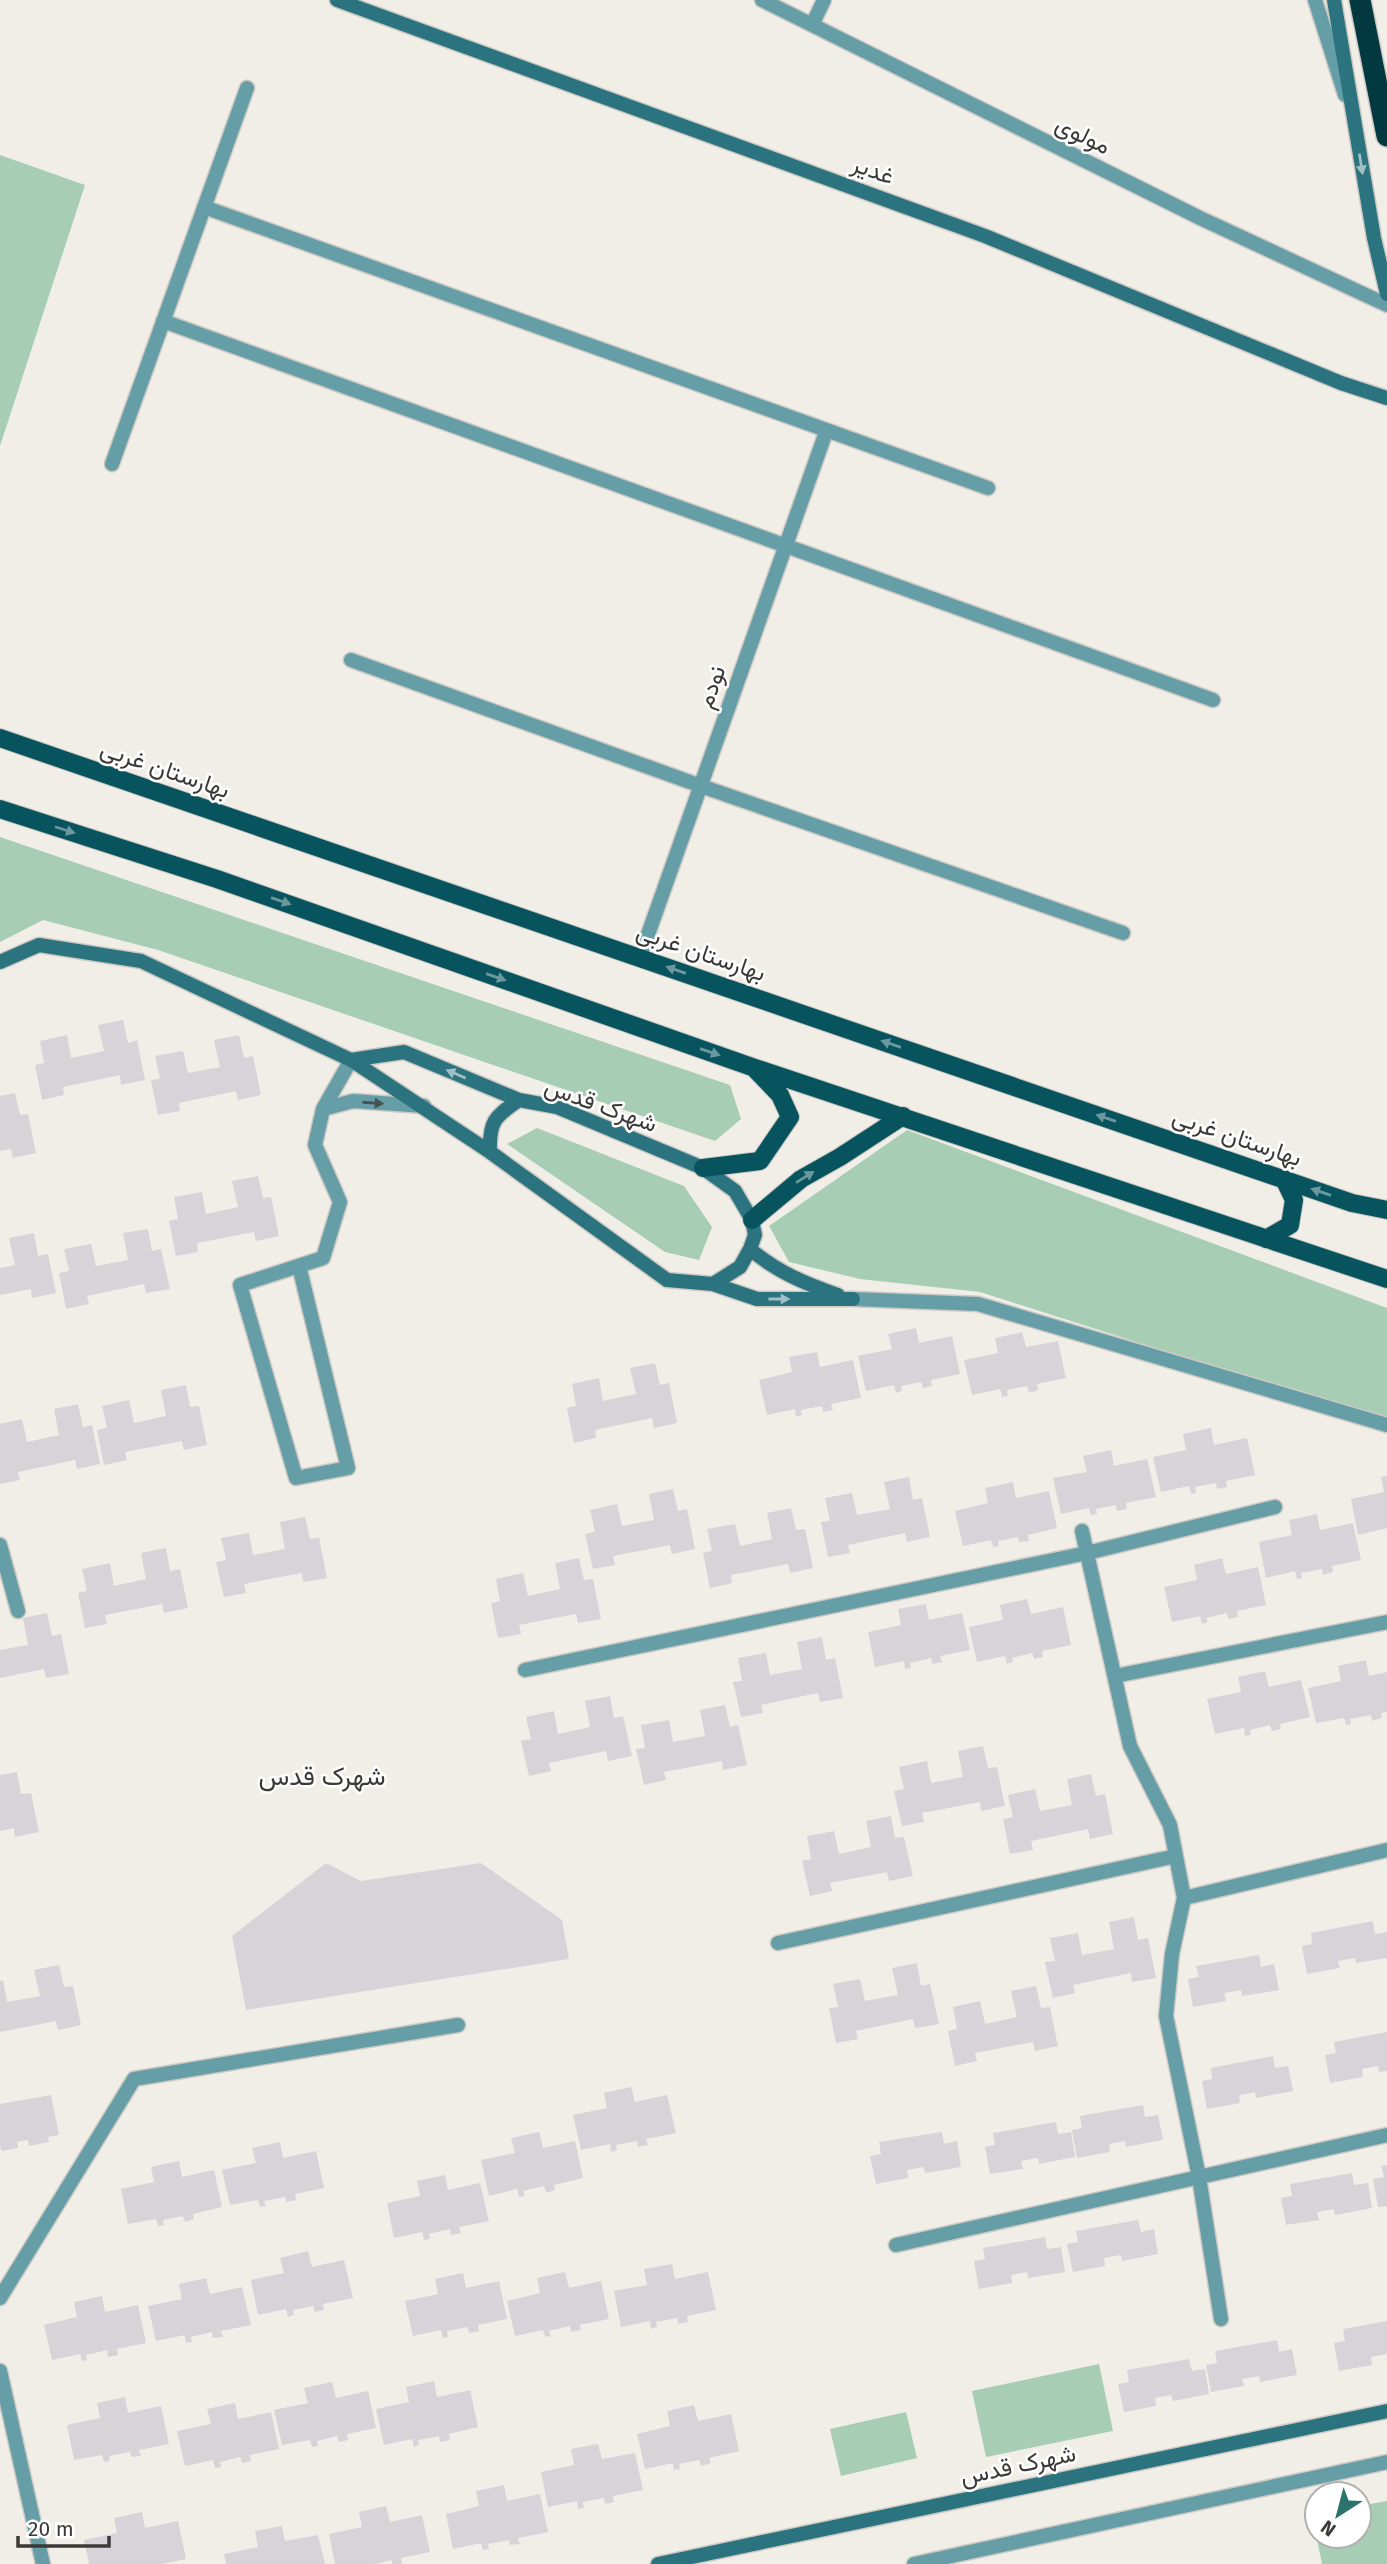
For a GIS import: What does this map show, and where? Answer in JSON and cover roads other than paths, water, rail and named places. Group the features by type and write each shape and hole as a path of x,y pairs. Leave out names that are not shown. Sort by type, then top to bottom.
{"highway":[{"path":"1360,0 1387,136"}],"main road":[{"name":"بهارستان غربی","path":"0,738 1352,1203 1387,1210"},
{"path":"0,809 217,879 752,1067 1387,1279"},
{"path":"703,1168 760,1160 790,1117 780,1096 752,1067"},
{"path":"752,1220 801,1179 903,1116"},
{"path":"1266,1239 1290,1225 1294,1200 1284,1179"},
{"path":"1352,1203 1387,1194"}],"street":[{"name":"غدیر","path":"337,0 985,236 1341,383 1387,398"},
{"name":"مولوی","path":"762,0 1200,218 1387,305"},
{"path":"812,25 824,0"},
{"path":"1315,0 1355,125"},
{"path":"1334,0 1374,237 1387,295"},
{"path":"112,464 247,88"},
{"path":"204,207 988,488"},
{"path":"163,321 1213,700"},
{"name":"نودم","path":"640,957 826,432"},
{"path":"351,660 701,786 1123,933"},
{"path":"0,962 39,945 141,961 351,1060 491,1153 667,1280 713,1284 757,1299 853,1299 978,1304 1387,1425"},
{"path":"351,1060 404,1052 519,1100"},
{"path":"299,1266 348,1468 296,1478 240,1285 323,1258 340,1202 316,1145 323,1109 351,1060"},
{"name":"شهرک قدس","path":"491,1153 489,1130 502,1112 519,1100 557,1107 703,1168 735,1191 752,1220"},
{"path":"323,1109 353,1101 424,1107"},
{"path":"713,1284 740,1267 755,1235 752,1220"},
{"path":"750,1249 803,1284 853,1299"},
{"path":"525,1670 1087,1553 1275,1507"},
{"path":"1082,1531 1130,1746 1170,1825 1184,1898 1172,1954 1166,2016 1199,2178 1221,2319"},
{"path":"0,1545 18,1611"},
{"path":"1115,1676 1387,1622"},
{"path":"1184,1898 1387,1850"},
{"path":"778,1943 1176,1856"},
{"path":"0,2298 134,2079 458,2025"},
{"path":"896,2245 1387,2136"},
{"path":"0,2371 43,2564"},
{"name":"شهرک قدس","path":"658,2564 1387,2412"},
{"path":"914,2564 1387,2462"}],"district":[{"name":"شهرک قدس","path":"322,1776"}]}
